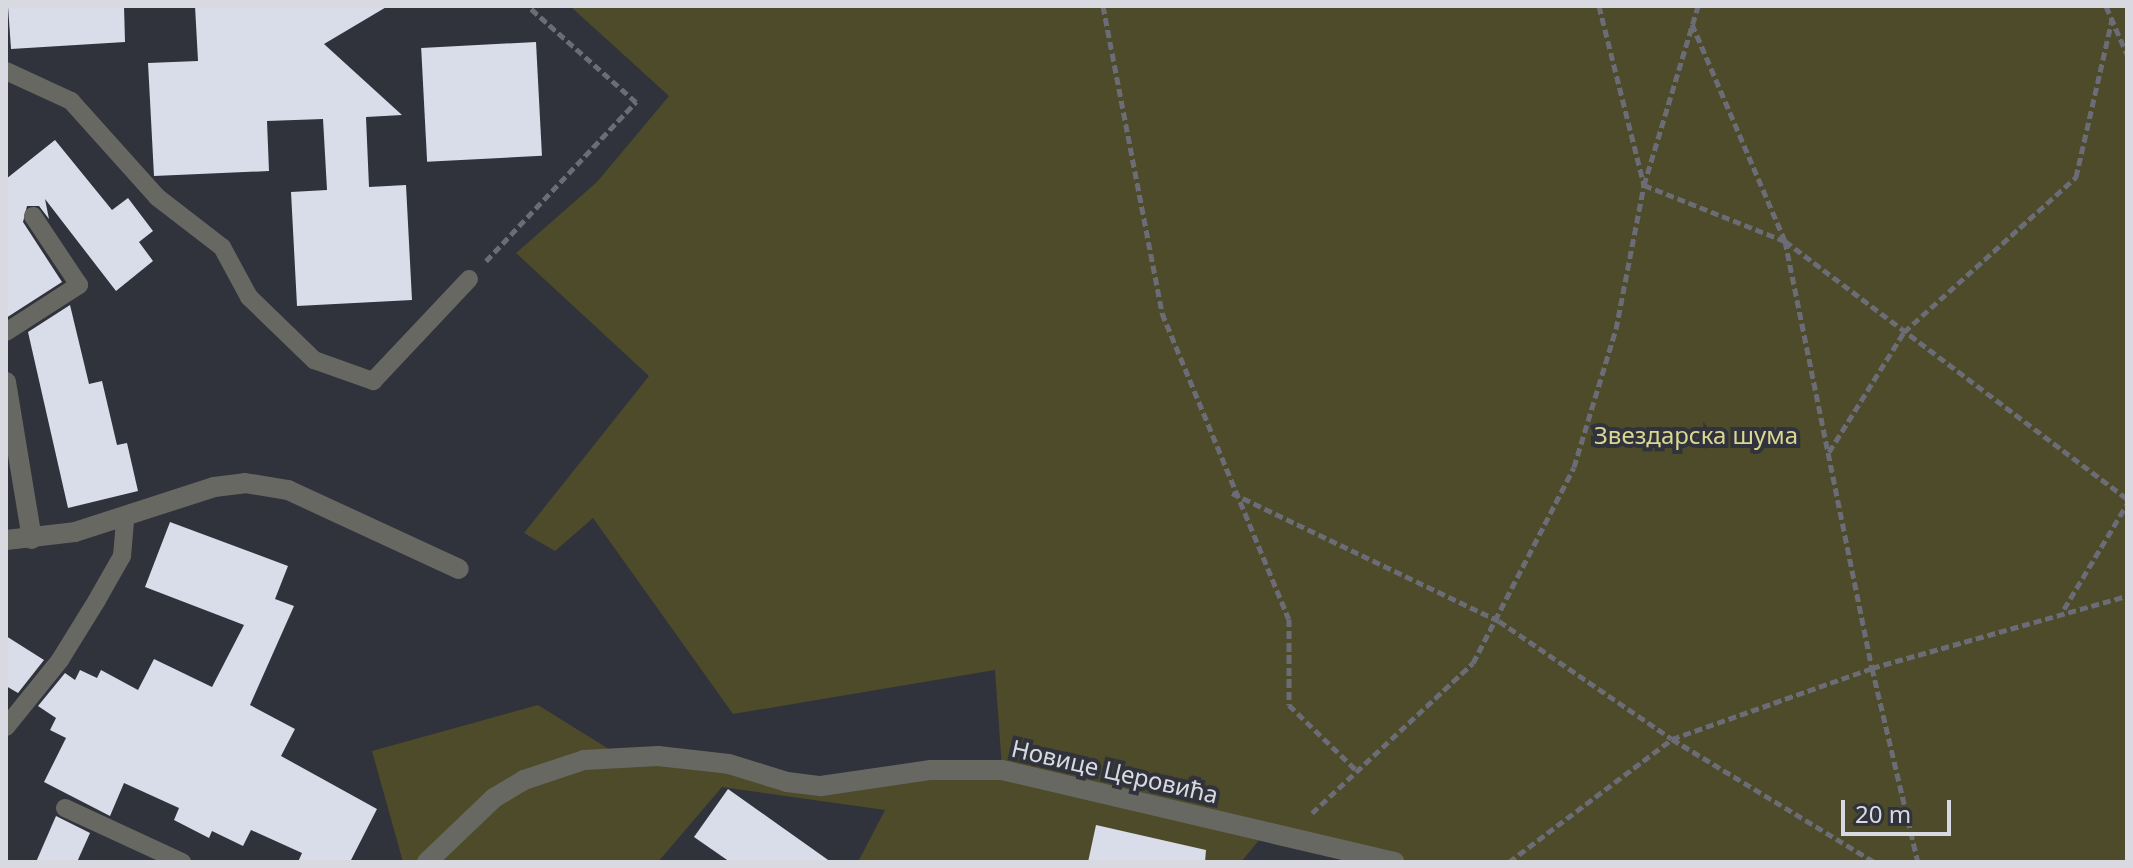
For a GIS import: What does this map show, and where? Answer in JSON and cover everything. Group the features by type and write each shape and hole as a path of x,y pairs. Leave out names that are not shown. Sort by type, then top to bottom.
{"street":[{"path":"6,382 32,539"},
{"path":"6,540 32,539 125,519 214,487 245,483 288,490 459,569"},
{"name":"Новице Церовића","path":"427,862 494,798 524,780 584,760 620,756 688,758 821,786 931,770 1002,770 1394,862"}],"lane":[{"path":"6,71 71,101 157,197 222,247 249,297 314,360 373,381 469,279"},
{"path":"6,332 79,285 33,216"},
{"path":"6,727 60,660 97,600 122,556 125,519"},
{"path":"65,808 182,862"}],"path":[{"path":"469,279 636,102 528,6"},
{"path":"1103,6 1162,313 1289,619 1289,705 1357,771"},
{"path":"1599,6 1644,185"},
{"path":"1288,836 1473,663 1499,621 1574,467 1616,329 1644,185 1698,6"},
{"path":"2106,6 2127,54"},
{"path":"1829,452 1904,332 2076,177 2112,20"},
{"path":"1692,24 1785,241 1872,668 1918,862"},
{"path":"1644,185 1785,241 2127,501 2064,610"},
{"path":"1235,495 1499,621 1672,739 1874,862"},
{"path":"1509,862 1672,739 1872,668 2064,610 2127,596"}],"green space":[{"name":"Звездарска шума","path":"570,6 2127,6 2127,862 1393,862 1265,833 1241,862 858,862 885,810 722,787 658,862 403,862 372,751 538,705 620,756 811,785 1002,769 995,670 733,714 593,518 555,551 524,533 649,376 516,253 597,182 669,96"}],"building":[{"path":"8,6 124,6 125,42 11,49"},
{"path":"195,6 388,6 324,44 402,115 366,117 369,187 406,185 412,300 297,306 291,192 327,190 323,119 267,121 269,171 154,176 148,63 198,61"},
{"path":"536,42 542,156 427,162 421,48"},
{"path":"55,140 112,210 128,198 153,231 139,242 153,261 116,291 45,199 49,219 39,206 27,206 23,222 62,282 6,318 6,179"},
{"path":"70,305 89,384 102,381 117,445 127,443 138,491 68,508 28,332"},
{"path":"170,522 288,566 275,599 294,606 250,705 295,729 281,756 377,809 350,862 298,862 302,853 251,830 243,846 212,831 209,838 174,820 179,808 124,783 110,816 44,782 66,738 50,730 56,718 38,706 65,673 75,680 80,670 97,678 101,670 138,690 154,659 212,687 244,625 145,587"},
{"path":"6,636 44,660 18,693 6,686"},
{"path":"728,789 831,862 730,862 694,837"},
{"path":"56,816 90,833 77,862 36,862"},
{"path":"1096,825 1206,850 1205,862 1088,862"}]}
